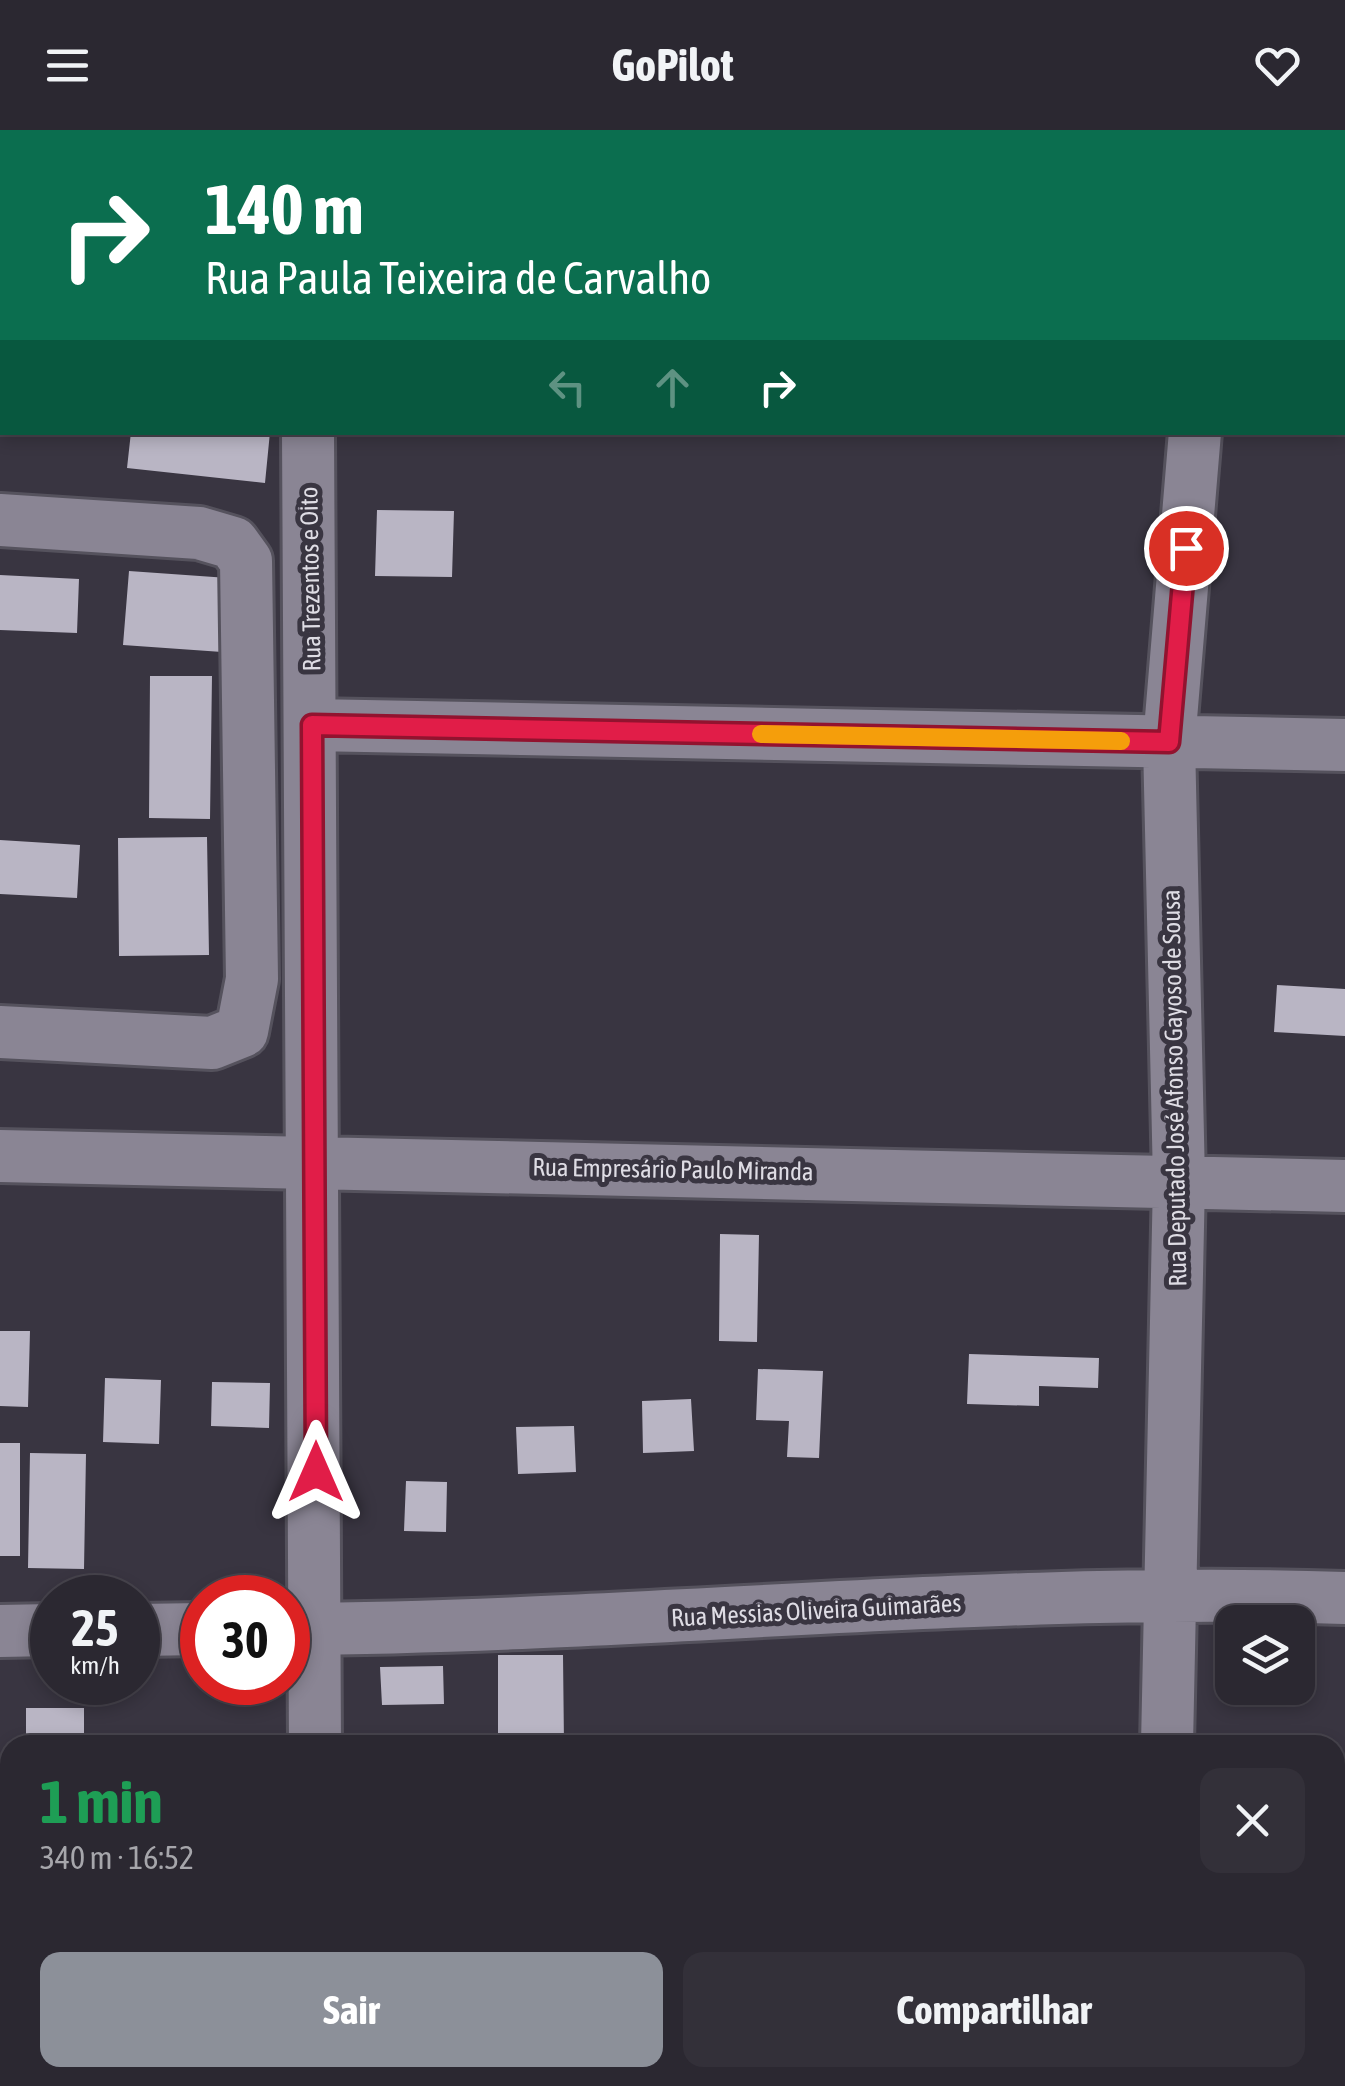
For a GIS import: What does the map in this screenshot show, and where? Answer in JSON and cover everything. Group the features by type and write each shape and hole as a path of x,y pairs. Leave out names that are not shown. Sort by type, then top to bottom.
{"street":[{"name":"Rua Trezentos e Oito","path":"303,1575 314,1160 308,435"},
{"name":"Rua Deputado José Afonso Gayoso de Sousa","path":"1167,1735 1180,1180 1169,742 1195,435"},
{"path":"0,520 199,533 232,543 246,560 252,979 242,1030 212,1043 0,1032"},
{"path":"312,725 1345,745"},
{"name":"Rua Empresário Paulo Miranda","path":"0,1156 314,1160 1345,1186"},
{"name":"Rua Messias Oliveira Guimarães","path":"310,1629 549,1623 1169,1594 1345,1598"},
{"path":"0,1631 30,1630"},
{"name":"Rua Trezentos e Oito","path":"310,1705 313,1735"}],"building":[{"path":"131,435 270,435 265,483 127,468"},
{"path":"377,510 454,511 452,577 375,576"},
{"path":"129,571 228,578 222,652 123,645"},
{"path":"0,575 79,579 77,633 0,630"},
{"path":"150,676 212,676 210,819 149,818"},
{"path":"207,837 209,955 119,956 118,838"},
{"path":"0,840 80,845 77,898 0,894"},
{"path":"1277,985 1345,989 1345,1036 1274,1032"},
{"path":"720,1234 759,1235 757,1342 719,1341"},
{"path":"0,1331 30,1331 28,1407 0,1406"},
{"path":"969,1354 1099,1358 1098,1388 1039,1386 1039,1406 967,1404"},
{"path":"758,1369 823,1371 819,1458 787,1457 789,1421 756,1420"},
{"path":"105,1378 161,1380 159,1444 103,1442"},
{"path":"212,1382 270,1383 269,1428 211,1426"},
{"path":"691,1399 694,1451 643,1453 642,1401"},
{"path":"574,1426 576,1472 518,1474 516,1427"},
{"path":"0,1443 20,1443 20,1556 0,1556"},
{"path":"30,1453 86,1454 84,1569 28,1568"},
{"path":"406,1481 447,1482 446,1532 404,1531"},
{"path":"498,1655 563,1655 564,1735 498,1735"},
{"path":"443,1666 444,1704 382,1705 380,1667"},
{"path":"26,1708 84,1708 84,1735 26,1735"}],"slow traffic":[{"path":"761,734 1121,741"}],"route":[{"path":"316,1472 312,725 1169,742 1186,548"}]}
